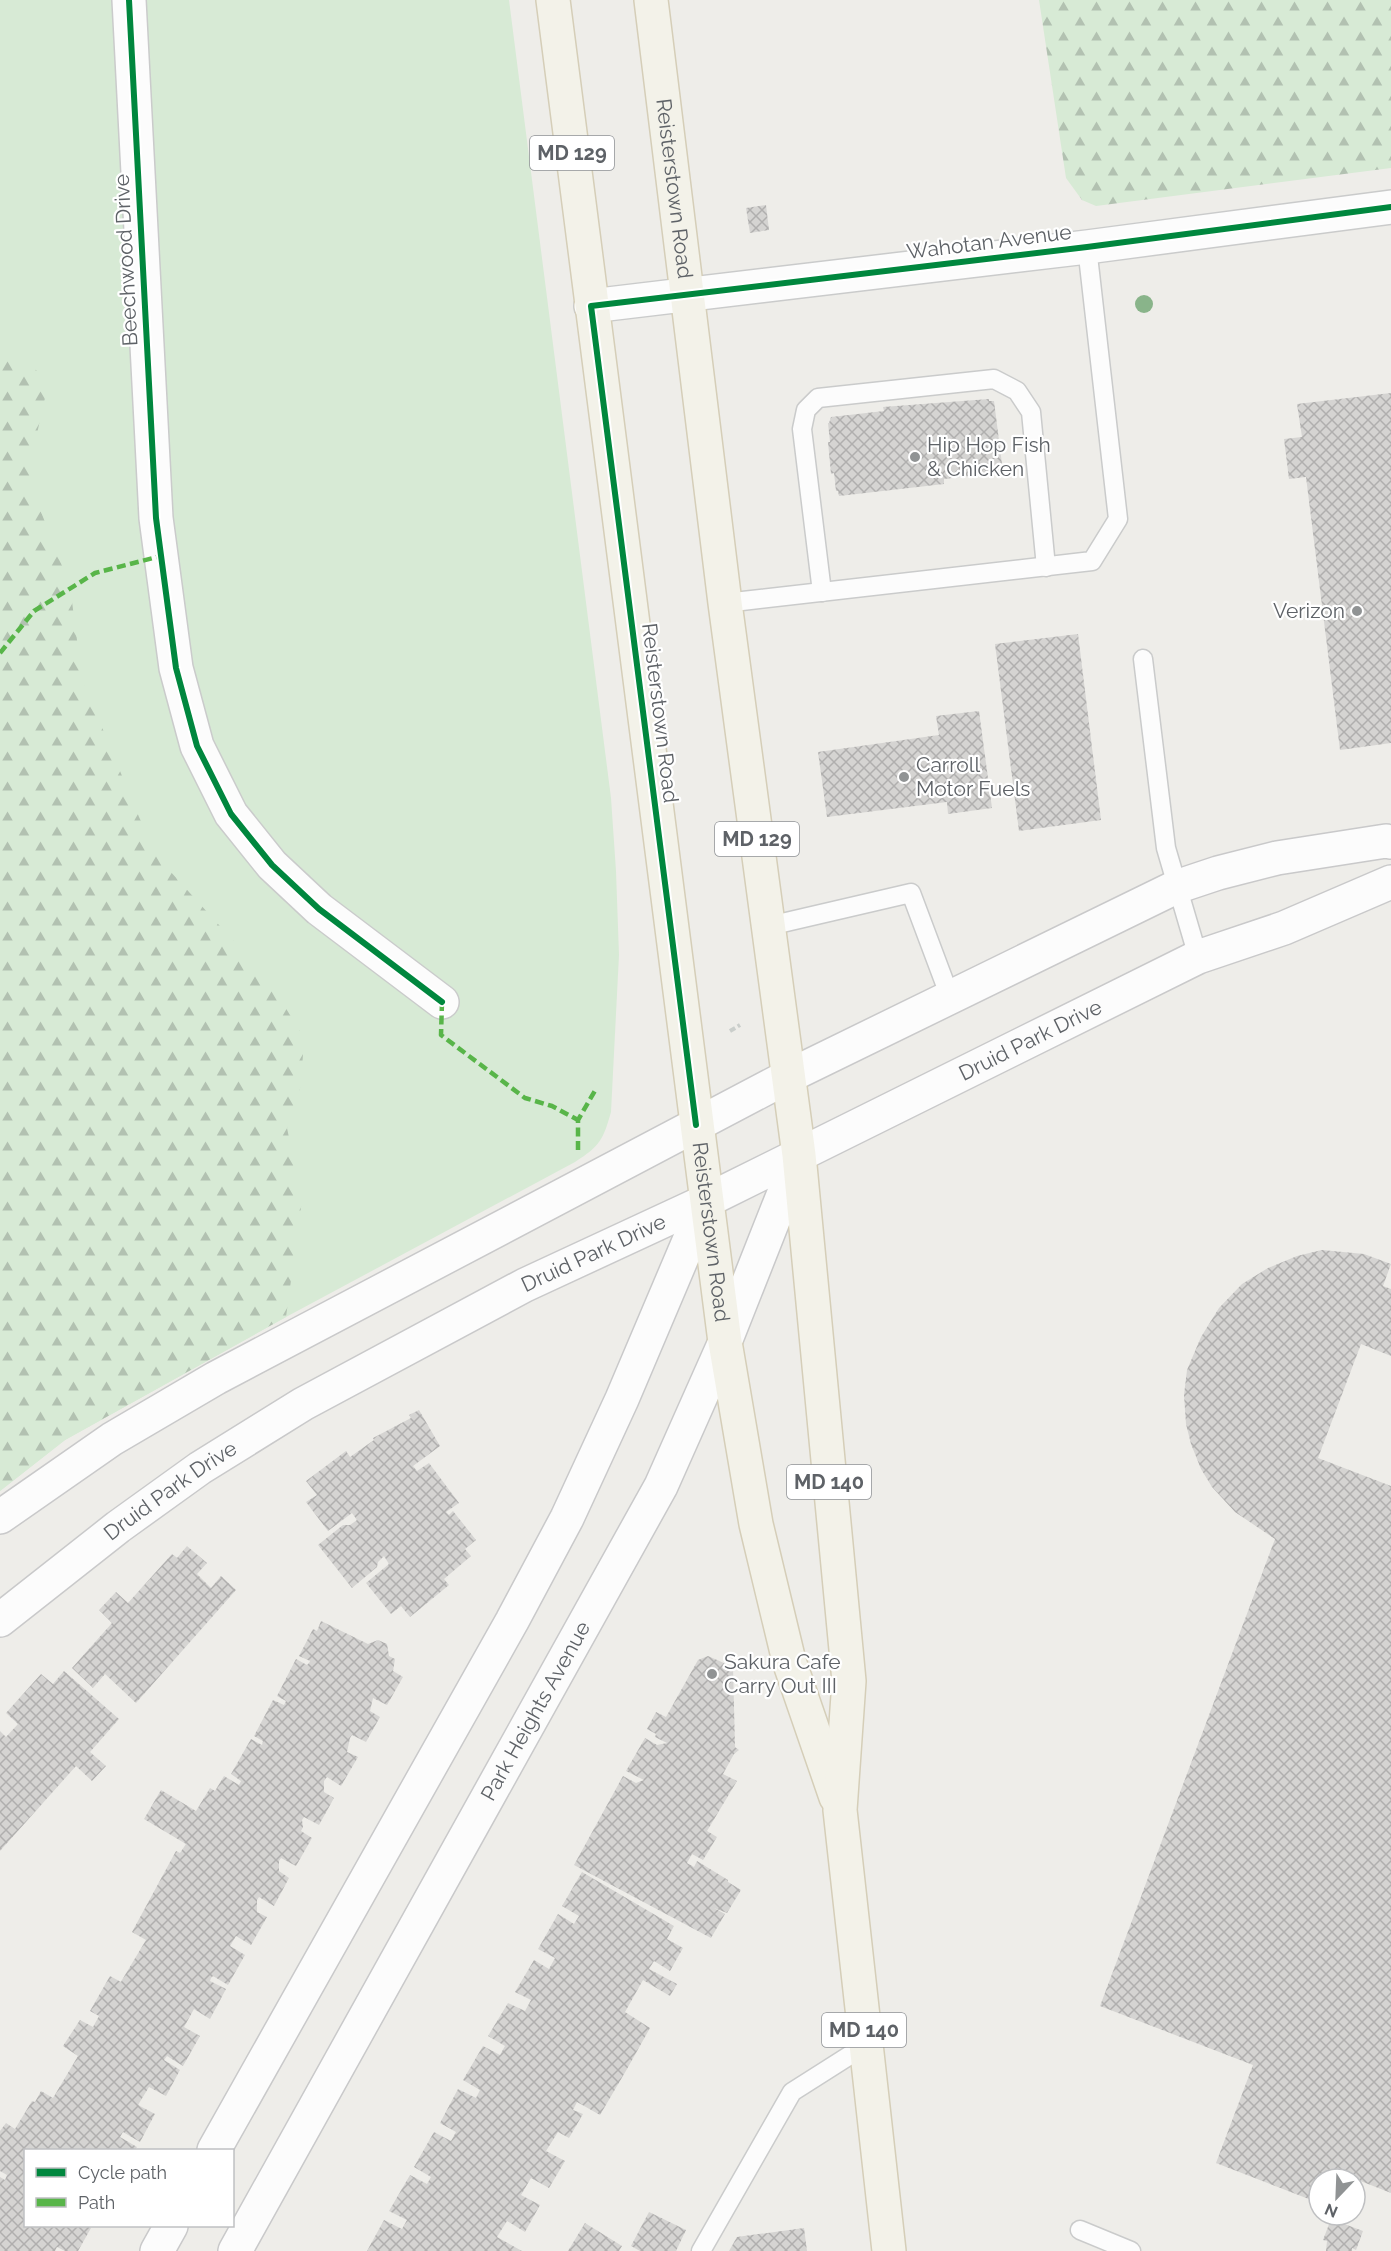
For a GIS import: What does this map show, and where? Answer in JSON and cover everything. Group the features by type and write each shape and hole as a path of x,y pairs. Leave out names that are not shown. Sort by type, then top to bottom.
{"main road":[{"name":"Beechwood Drive","path":"129,0 156,518 176,668 197,746 231,814 272,866 319,909 442,1002"},
{"name":"Reisterstown Road","path":"553,0 725,1342 756,1524 789,1661 840,1810"},
{"name":"Reisterstown Road","path":"651,0 725,603 799,1155 849,1681 840,1810 889,2251"},
{"name":"Wahotan Avenue","path":"591,306 1086,247 1391,207"},
{"path":"0,1517 112,1439 216,1378 789,1076 1176,887 1218,873 1277,858 1391,842"},
{"name":"Druid Park Drive","path":"0,1620 100,1541 200,1468 303,1404 541,1277 706,1201 1198,957 1284,928 1391,882"},
{"name":"Park Heights Avenue","path":"235,2251 661,1486 725,1342 799,1155"},
{"path":"215,2149 512,1621 567,1518 622,1399 706,1201"},
{"path":"157,2251 170,2227"}],"lane":[{"path":"725,603 1092,561 1118,519 1086,247"},
{"path":"822,592 802,429 806,410 818,398 994,379 1017,391 1031,411 1046,567"},
{"path":"1143,659 1165,843 1198,957"},
{"path":"769,926 911,893 950,998"},
{"path":"701,2251 792,2092 866,2045"},
{"path":"1080,2230 1131,2251"}],"path":[{"path":"730,1031 741,1025"}],"green space":[{"path":"0,0 509,0 611,798 619,955 611,1112 603,1136 595,1147 575,1162 286,1317 65,1440 0,1491"},
{"path":"1039,0 1391,0 1391,168 1096,206 1082,200 1066,178"},
{"path":"0,350 11,351 49,380 34,447 34,494 70,586 82,679 139,817 159,859 268,979 304,1038 301,1085 287,1128 302,1200 286,1317 65,1440 0,1491"}],"building":[{"path":"766,205 769,230 750,233 746,208"},
{"name":"Verizon","path":"1391,393 1391,743 1340,750 1306,477 1289,479 1284,439 1302,437 1297,404"},
{"name":"Hip Hop Fish & Chicken","path":"989,399 989,401 994,401 1003,472 944,479 944,484 839,496 836,491 834,473 831,474 828,423 831,417 884,411 883,407"},
{"path":"1078,634 1101,820 1019,831 995,644"},
{"name":"Carroll Motor Fuels","path":"979,711 992,808 948,814 947,802 827,817 818,752 939,735 936,716"},
{"path":"1322,1250 1364,1254 1391,1264 1383,1286 1391,1289 1391,1356 1361,1344 1318,1458 1391,1486 1391,2193 1367,2184 1367,2167 1307,2167 1307,2198 1216,2163 1253,2065 1100,2006 1275,1539 1235,1512 1212,1487 1201,1469 1186,1424 1184,1395 1187,1370 1201,1337 1219,1308 1242,1284 1268,1268 1297,1256"},
{"path":"419,1410 440,1446 413,1466 417,1471 429,1463 459,1503 446,1512 449,1515 453,1511 476,1540 465,1549 471,1556 444,1579 449,1585 410,1617 401,1606 391,1614 366,1583 389,1564 384,1556 378,1562 377,1567 352,1588 318,1545 343,1525 350,1525 357,1520 352,1513 328,1531 306,1502 317,1495 306,1481 346,1451 350,1457 374,1440 373,1438 411,1418 409,1415"},
{"path":"187,1546 207,1563 197,1574 211,1588 221,1576 236,1590 136,1703 105,1674 93,1688 72,1668 112,1623 99,1610 116,1592 128,1603 172,1554 177,1558"},
{"path":"321,1621 368,1644 378,1640 387,1644 389,1656 395,1659 393,1671 403,1677 387,1705 373,1698 370,1711 380,1717 366,1742 352,1735 350,1738 347,1752 358,1757 341,1786 327,1777 324,1781 324,1792 334,1798 319,1825 304,1817 302,1820 301,1831 312,1838 296,1866 281,1858 279,1861 279,1871 289,1878 274,1906 259,1897 257,1900 257,1912 267,1917 251,1945 236,1936 230,1946 245,1955 228,1985 213,1976 211,1978 210,1981 226,1989 210,2019 194,2009 184,2027 200,2036 183,2066 167,2056 164,2060 180,2070 166,2096 149,2087 138,2105 155,2114 140,2142 123,2132 120,2137 137,2147 136,2149 24,2149 24,2227 91,2228 78,2251 65,2251 57,2247 55,2251 0,2251 0,2177 5,2180 7,2175 0,2171 0,2131 6,2123 15,2129 41,2091 53,2098 78,2056 63,2046 80,2020 93,2027 99,2016 90,2011 110,1976 121,1982 146,1940 132,1932 176,1851 180,1853 186,1844 144,1819 161,1790 196,1811 210,1788 215,1791 224,1776 239,1785 241,1781 231,1774 251,1739 262,1745 263,1741 254,1736 273,1700 284,1705 286,1701 277,1696 296,1659 307,1665 309,1663 310,1661 299,1656 313,1629 317,1631"},
{"path":"708,1656 733,1667 735,1747 739,1750 734,1754 723,1774 737,1781 707,1831 717,1837 703,1860 692,1854 687,1863 694,1867 697,1861 741,1890 727,1913 714,1908 725,1914 711,1938 574,1865 623,1776 636,1783 644,1780 626,1771 645,1738 657,1745 667,1743 655,1737 656,1734 647,1729 656,1712 666,1717 698,1660"},
{"path":"64,1671 119,1719 90,1752 106,1766 92,1781 76,1766 0,1851 0,1731 6,1737 18,1724 6,1713 41,1674 53,1684"},
{"path":"582,1872 674,1926 667,1939 683,1948 670,1971 654,1961 649,1969 677,1984 670,1996 643,1980 625,2012 650,2028 627,2069 600,2115 577,2102 573,2110 583,2114 569,2138 558,2132 546,2151 565,2161 549,2188 531,2178 521,2195 540,2205 525,2232 507,2221 497,2237 522,2251 367,2251 384,2220 402,2229 407,2220 389,2211 410,2175 427,2184 431,2177 414,2167 434,2132 451,2141 456,2132 440,2123 458,2089 476,2098 480,2090 463,2080 483,2046 500,2055 505,2046 488,2036 508,2003 525,2011 531,2000 515,1992 534,1960 549,1969 555,1958 538,1949 558,1914 574,1924 579,1916 562,1906"},
{"path":"649,2212 686,2230 676,2251 640,2251 631,2246"},
{"path":"585,2223 622,2246 619,2251 568,2251"},
{"path":"1328,2227 1352,2227 1363,2231 1356,2250 1352,2248 1352,2251 1326,2251 1327,2241 1323,2240"},
{"path":"804,2228 807,2251 729,2251 737,2237"}],"marked path":[{"path":"0,653 34,611 95,573 161,556"},
{"path":"442,1002 441,1035 525,1098 552,1106 578,1120"},
{"path":"578,1150 578,1120 596,1089"}],"cycle path":[{"path":"129,0 156,518 176,668 197,746 231,814 272,865 319,909 442,1002"},
{"path":"696,1125 591,306 1087,247 1391,207"}],"place":[{"name":"Hip Hop Fish & Chicken","path":"915,457"},
{"name":"Verizon","path":"1357,611"},
{"name":"Carroll Motor Fuels","path":"904,777"},
{"name":"Sakura Cafe Carry Out III","path":"712,1674"}]}
